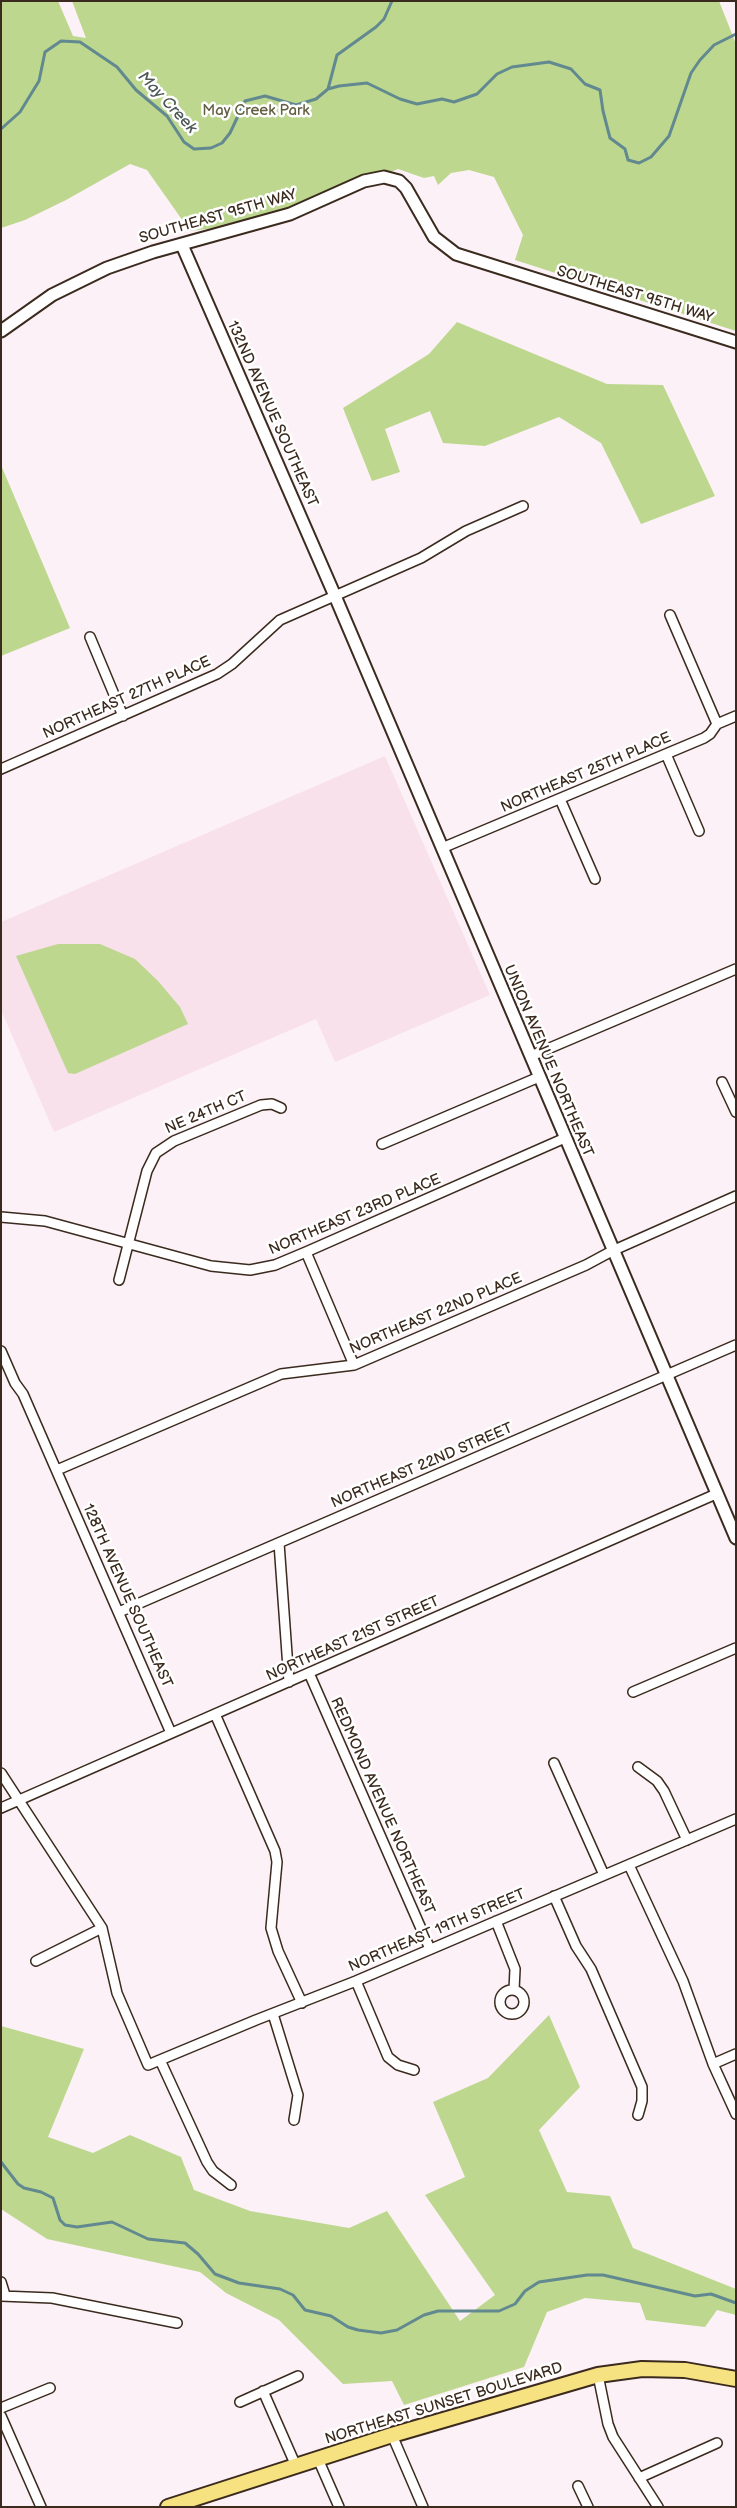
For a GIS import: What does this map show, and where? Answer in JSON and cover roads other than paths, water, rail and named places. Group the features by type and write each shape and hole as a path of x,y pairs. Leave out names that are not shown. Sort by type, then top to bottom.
{"main road":[{"name":"NORTHEAST SUNSET BOULEVARD","path":"168,2507 194,2502 392,2435 598,2375 642,2369 676,2370 736,2378"}],"street":[{"name":"SOUTHEAST 95TH WAY","path":"1,332 52,295 82,278 130,259 290,214 374,177 392,178 406,188 434,238 456,254 736,342"},
{"name":"132ND AVENUE SOUTHEAST","path":"182,245 335,596"},
{"name":"NORTHEAST 27TH PLACE","path":"1,770 217,674 232,664 280,620 421,558 466,531 523,506"},
{"name":"UNION AVENUE NORTHEAST","path":"335,596 736,1538"},
{"path":"670,615 717,724"},
{"path":"90,637 124,716"},
{"name":"NORTHEAST 25TH PLACE","path":"442,848 704,738 710,734 717,724 736,716"},
{"path":"666,754 699,831"},
{"path":"560,799 595,879"},
{"path":"530,1056 736,969"},
{"path":"382,1144 539,1077"},
{"path":"722,1082 736,1112"},
{"name":"NE 24TH CT","path":"119,1280 147,1171 156,1153 163,1147 261,1105 272,1104 281,1108"},
{"name":"NORTHEAST 23RD PLACE","path":"1,1217 44,1221 230,1270 250,1270 274,1265 306,1252 565,1138"},
{"name":"NORTHEAST 22ND PLACE","path":"57,1470 281,1374 354,1366 586,1265 612,1250 736,1196"},
{"path":"306,1252 354,1366"},
{"name":"NORTHEAST 22ND STREET","path":"118,1612 736,1345"},
{"name":"128TH AVENUE SOUTHEAST","path":"1,1351 15,1383 23,1394 57,1470 171,1733"},
{"name":"NORTHEAST 21ST STREET","path":"1,1808 716,1494"},
{"path":"279,1543 289,1682"},
{"path":"633,1692 736,1648"},
{"name":"REDMOND AVENUE NORTHEAST","path":"309,1673 430,1949"},
{"path":"215,1714 274,1846 277,1862 271,1928 278,1951 302,2003"},
{"path":"554,1763 604,1875"},
{"path":"638,1767 657,1780 687,1840"},
{"path":"1,1774 20,1800 102,1928 36,1960"},
{"name":"NORTHEAST 19TH STREET","path":"102,1928 117,1993 148,2065 356,1981 736,1819"},
{"path":"629,1865 683,1981 713,2064 736,2114"},
{"path":"554,1896 576,1946 591,1969 642,2087 642,2101 638,2115"},
{"path":"496,1921 513,1963 515,1975 514,1990"},
{"path":"356,1981 388,2057 398,2065 414,2070"},
{"path":"273,2014 298,2095 294,2120"},
{"path":"713,2064 736,2054"},
{"path":"160,2060 207,2162 213,2171 231,2185"},
{"path":"1,2282 3,2295 52,2298 177,2323"},
{"path":"598,2375 608,2424 613,2437 658,2507"},
{"path":"240,2402 298,2376"},
{"path":"1,2408 50,2388"},
{"path":"263,2392 296,2466"},
{"path":"1,2416 41,2507"},
{"path":"392,2435 423,2507"},
{"path":"639,2478 717,2443"},
{"path":"318,2459 339,2507"},
{"path":"578,2486 588,2507"}],"waterway":[{"path":"328,89 337,55 376,27 384,19 392,1"},
{"name":"May Creek","path":"1,129 20,112 39,81 45,52 61,41 80,42 117,67 136,90 167,116 184,142 194,149 211,148 222,143 230,133 245,101 265,96 296,105 316,99 328,89 367,83 400,99 417,104 442,99 454,102 477,94 497,74 512,67 549,62 571,69 585,84 600,90 610,138 625,149 628,160 639,163 651,157 669,136 691,73 700,60 714,45 736,34"},
{"path":"1,2162 18,2184 53,2198 60,2220 65,2225 77,2227 112,2222 148,2239 185,2243 198,2254 215,2274 239,2283 280,2289 293,2295 305,2310 331,2316 348,2327 358,2330 381,2333 397,2330 424,2315 438,2311 499,2311 515,2304 525,2291 539,2282 587,2275 603,2275 695,2296 711,2294 736,2303"}],"park label":[{"name":"May Creek Park","path":"256,111"}]}
